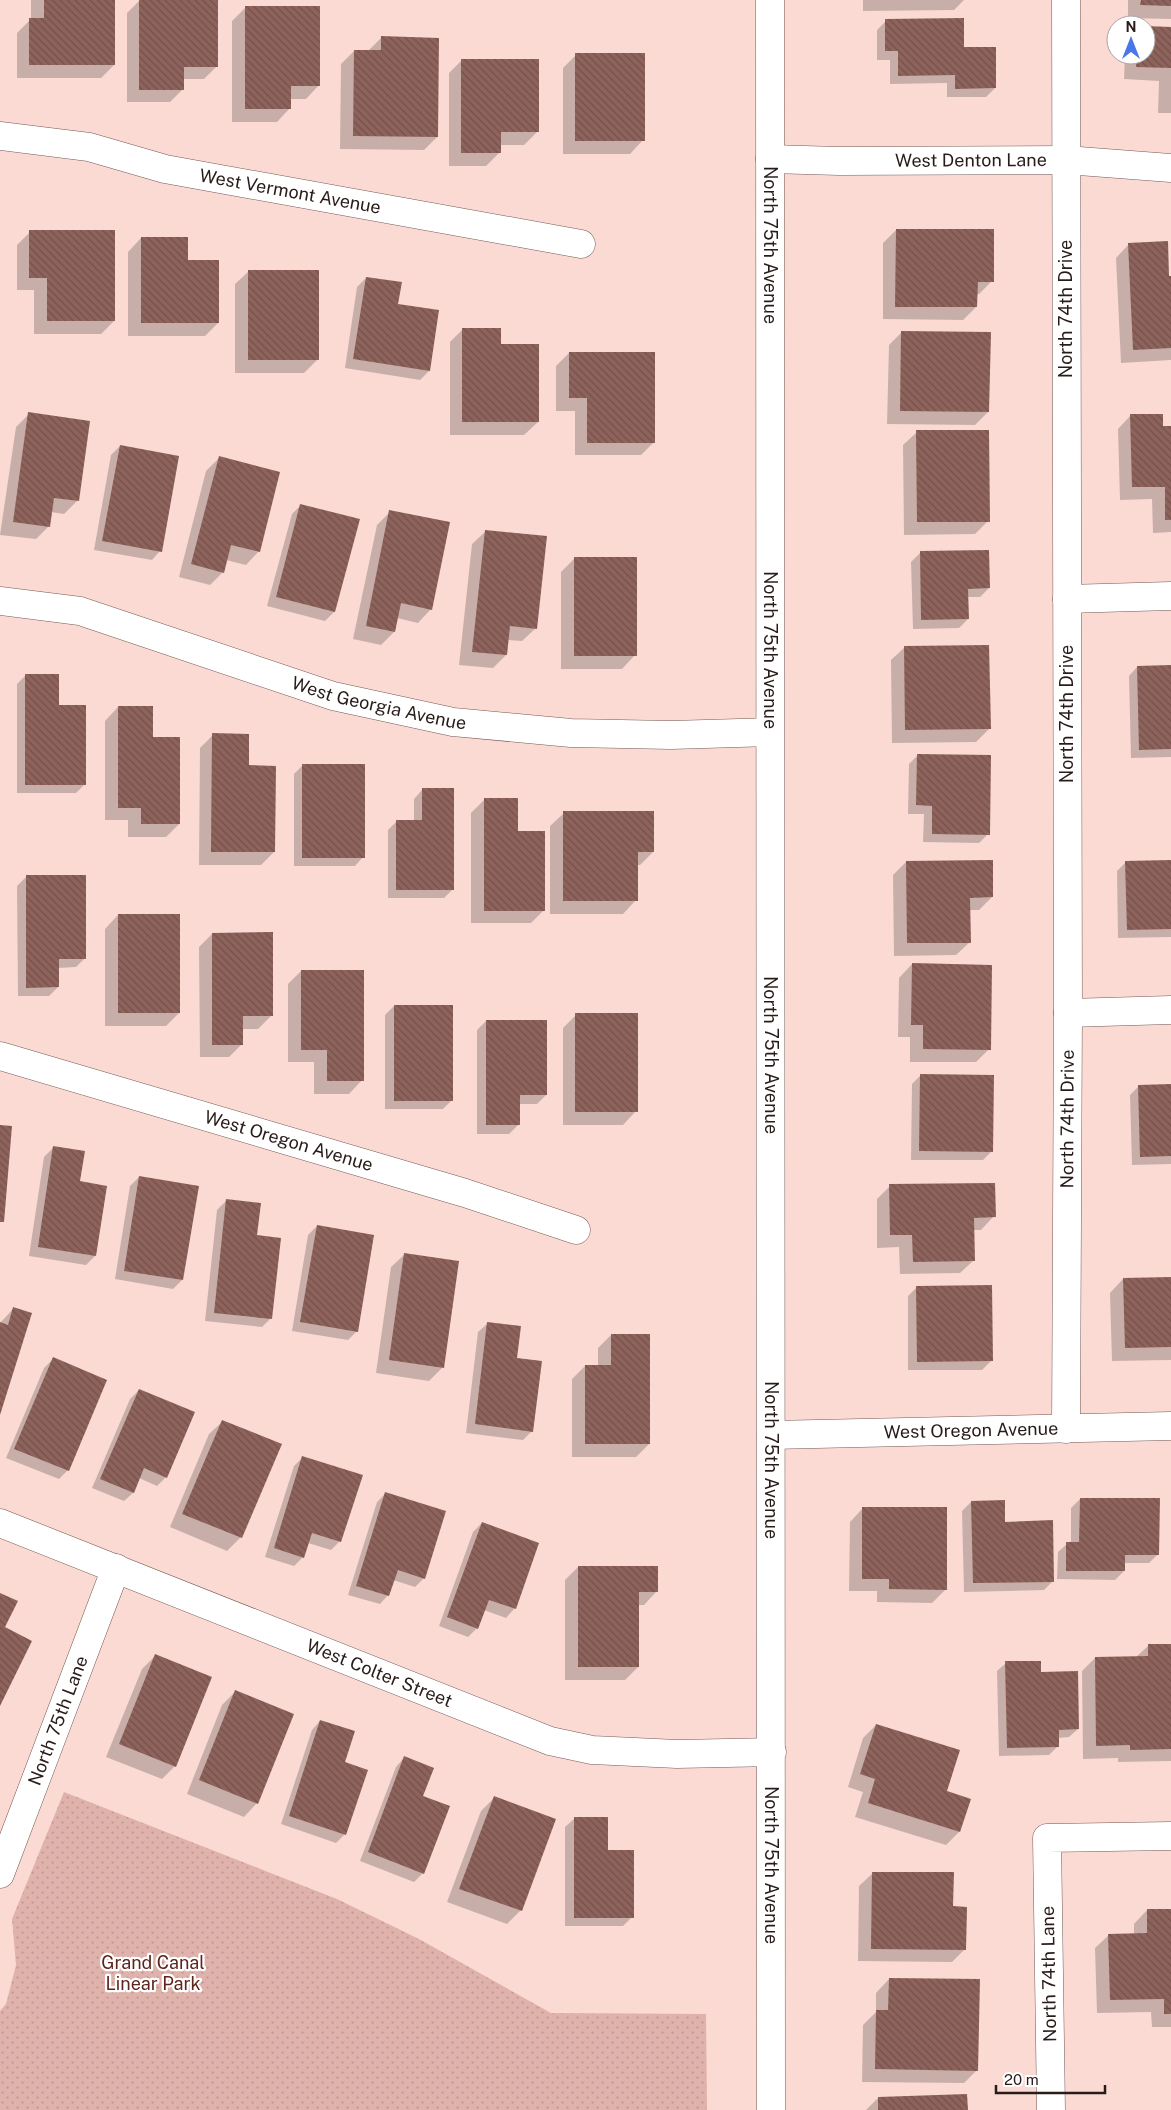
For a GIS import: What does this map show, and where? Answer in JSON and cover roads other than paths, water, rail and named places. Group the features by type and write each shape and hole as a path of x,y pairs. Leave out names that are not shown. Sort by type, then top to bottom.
{"street":[{"name":"North 75th Avenue","path":"770,0 771,2110"},
{"name":"North 74th Drive","path":"1066,0 1068,1013 1066,1429"},
{"name":"West Vermont Avenue","path":"0,136 89,147 165,169 581,244"},
{"name":"West Denton Lane","path":"770,159 839,162 1066,160 1171,168"},
{"path":"1066,598 1171,596"},
{"name":"West Georgia Avenue","path":"0,601 80,611 333,696 453,722 571,733 670,735 769,732"},
{"path":"1068,1013 1171,1010"},
{"name":"West Oregon Avenue","path":"0,1056 465,1193 576,1230"},
{"name":"West Oregon Avenue","path":"771,1435 1171,1426"},
{"name":"West Colter Street","path":"0,1523 550,1740 592,1750 677,1754 772,1752"},
{"name":"North 75th Lane","path":"0,1874 116,1568"},
{"name":"North 74th Lane","path":"1051,2110 1047,1838 1171,1836"}],"park label":[{"name":"Grand Canal Linear Park","path":"153,1974"}]}
